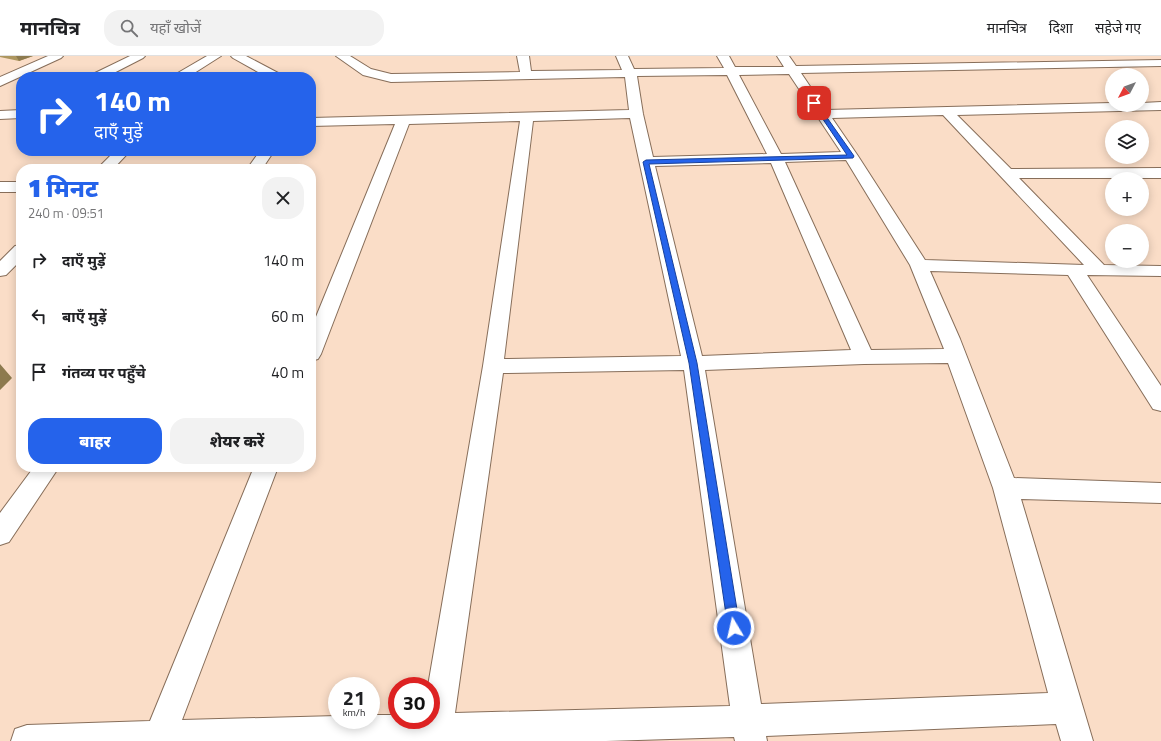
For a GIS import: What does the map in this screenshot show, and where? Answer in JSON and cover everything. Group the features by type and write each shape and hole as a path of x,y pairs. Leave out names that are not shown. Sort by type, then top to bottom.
{"street":[{"path":"22,72 57,56"},
{"path":"107,72 139,56"},
{"path":"188,72 215,56"},
{"path":"236,56 266,72"},
{"path":"342,56 367,72 390,78 732,72 788,63 892,68 1161,63"},
{"path":"523,56 526,75"},
{"path":"622,56 630,73 636,114 646,162 693,363 750,731"},
{"path":"723,56 777,158 864,357"},
{"path":"882,56 892,68"},
{"path":"973,56 985,66"},
{"path":"1075,56 1105,76"},
{"path":"788,63 821,114 851,156 919,265 956,356 1005,488 1077,741"},
{"path":"0,82 16,75"},
{"path":"821,114 947,112 1151,105 1161,114"},
{"path":"947,112 1099,270"},
{"path":"0,115 16,114"},
{"path":"316,122 636,114"},
{"path":"436,735 493,366 527,117"},
{"path":"316,341 404,119"},
{"path":"109,164 118,156"},
{"path":"646,162 851,156"},
{"path":"1007,174 1161,173"},
{"path":"0,187 16,187"},
{"path":"0,271 16,255"},
{"path":"919,265 1161,271"},
{"path":"1074,270 1161,403"},
{"path":"493,366 693,363 864,357 956,356"},
{"path":"0,534 43,472"},
{"path":"158,739 264,472"},
{"path":"1005,488 1161,493"},
{"path":"27,741 750,731 1068,708"}],"route":[{"path":"734,628 693,363 646,162 851,156 814,103"}]}
